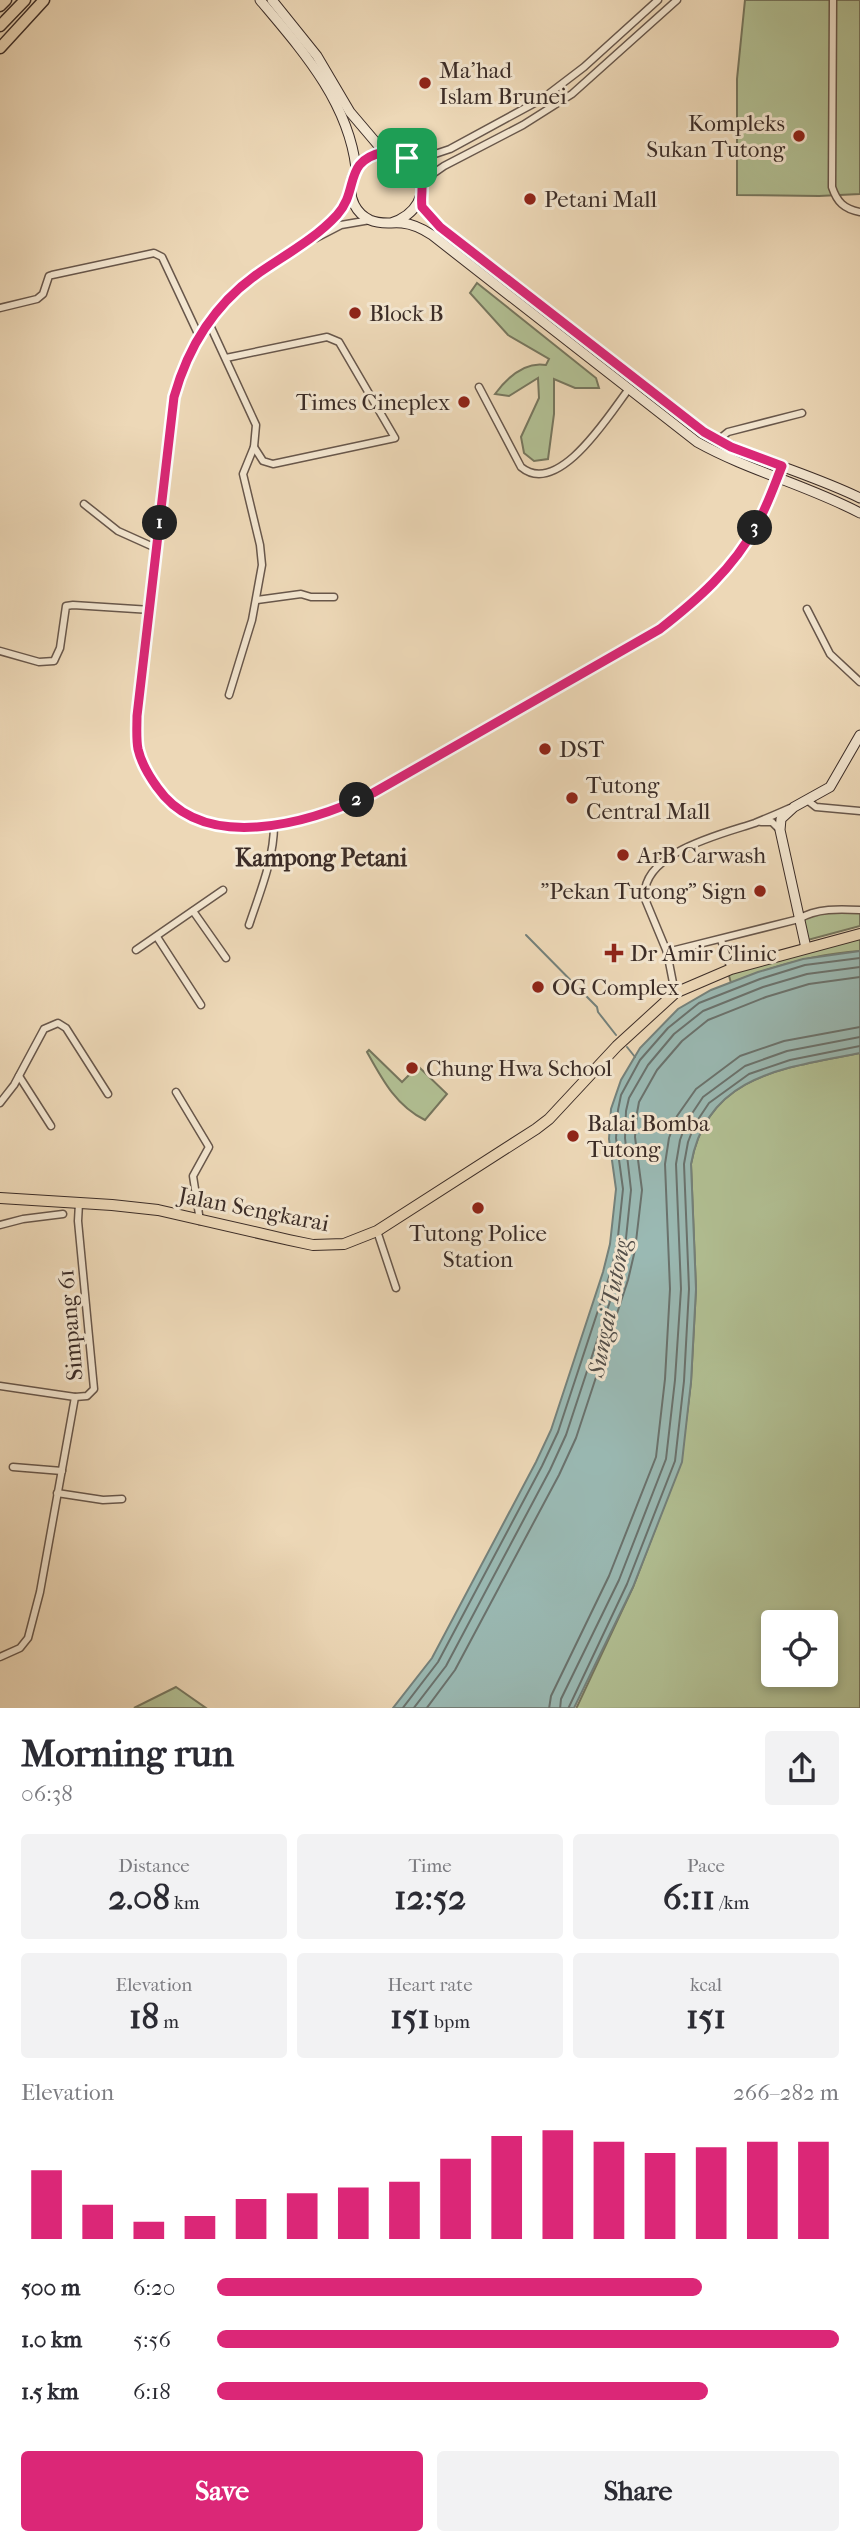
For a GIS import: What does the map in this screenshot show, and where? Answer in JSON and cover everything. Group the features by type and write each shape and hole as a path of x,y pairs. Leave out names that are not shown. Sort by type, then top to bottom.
{"highway":[{"path":"0,6 6,0"},
{"path":"0,26 25,0"},
{"path":"0,48 44,0"}],"main road":[{"name":"Jalan Sengkarai","path":"0,1198 158,1210 313,1245 344,1244 377,1231 517,1143 549,1119 620,1043 675,993 731,969 860,934"}],"street":[{"path":"260,0 293,39 324,83 343,117 356,168"},
{"path":"272,0 317,56 350,112 384,152 407,158 426,158 450,149 542,99 584,67 658,0"},
{"path":"422,188 434,173 444,166 549,109 593,77 677,0"},
{"path":"833,0 832,187 835,197 842,205 860,212"},
{"path":"584,67 593,77"},
{"path":"370,220 357,209 351,194 352,176 363,160 384,152"},
{"path":"391,223 404,219 414,210 420,199 422,188 418,172 407,158"},
{"path":"299,247 337,215 351,194"},
{"path":"420,199 422,207 432,220 680,416 718,440 747,454 860,498"},
{"path":"782,466 777,477 755,528 733,561 699,598 660,629 373,793 342,808 274,825 219,827 191,818 167,802 149,776 138,749 137,716 174,397 181,374 208,321 225,302 255,276 299,247 341,225 370,220 415,226 432,235 697,442 727,457 777,477 833,498 860,513"},
{"path":"0,308 37,299 46,288 48,276 154,253 162,257 199,336"},
{"path":"208,321 256,425 254,447 243,474 260,545 262,565 257,600 229,695"},
{"path":"226,358 327,337 334,338 339,342 395,438 273,464 263,461 254,447"},
{"path":"479,387 521,467 535,475 554,470 573,458 628,390"},
{"path":"718,440 728,432 802,414"},
{"path":"84,504 118,531 158,549"},
{"path":"257,600 301,593 311,597 334,597"},
{"path":"0,651 38,662 54,661 60,648 66,606 73,604 150,610"},
{"path":"807,610 830,654 860,682"},
{"path":"675,993 667,952 645,899 648,878 661,864 693,843 794,807 830,787 860,735"},
{"path":"807,800 816,807 860,810"},
{"path":"794,807 782,816 780,830 806,948"},
{"path":"755,822 772,822 780,830"},
{"path":"249,925 270,860 274,825"},
{"path":"136,950 223,890"},
{"path":"667,952 799,919 807,914 860,910"},
{"path":"192,911 226,958"},
{"path":"157,937 201,1005"},
{"path":"721,940 731,969"},
{"path":"0,1102 19,1076 39,1035 44,1029 58,1023 66,1028 108,1094"},
{"path":"19,1076 51,1126"},
{"path":"176,1092 209,1147 193,1176 200,1221"},
{"name":"Simpang 61","path":"0,1386 75,1397 93,1392 95,1383 78,1221 79,1203"},
{"path":"0,1225 64,1214"},
{"path":"377,1231 396,1288"},
{"path":"0,1657 25,1644 40,1592 75,1397"},
{"path":"13,1466 62,1471"},
{"path":"57,1493 103,1500 122,1499"}],"green space":[{"name":"Kompleks Sukan Tutong","path":"745,0 860,0 860,194 737,195 737,79"},
{"path":"477,283 596,378 599,388 575,388 554,379 554,414 548,459 534,461 524,453 521,437 539,398 538,378 509,396 495,394 523,368 546,365 549,359 508,335 470,293"},
{"path":"860,911 860,926 804,941 800,918 818,913"},
{"path":"860,937 860,951 794,962 731,983 728,972"},
{"path":"369,1050 402,1082 414,1070 420,1068 447,1094 425,1120 406,1107 391,1091 367,1052"},
{"path":"860,1053 860,1708 576,1708 633,1587 681,1462 691,1382 696,1289 691,1164 700,1134 714,1111 732,1093 753,1080 778,1071"},
{"path":"176,1687 206,1708 134,1708"}],"water":[{"name":"Sungai Tutong","path":"860,951 860,1053 804,1064 753,1080 732,1093 714,1111 700,1134 691,1164 696,1289 691,1382 682,1462 633,1587 574,1708 393,1708 432,1658 551,1430 610,1244 616,1189 609,1139 611,1109 621,1080 640,1048 678,1009 711,990 803,959"}],"waterway":[{"path":"526,935 597,1007 616,1035"},
{"path":"627,1047 635,1057"}],"place":[{"name":"Ma'had Islam Brunei","path":"425,83"},
{"name":"Kompleks Sukan Tutong","path":"799,136"},
{"name":"Petani Mall","path":"530,199"},
{"name":"Block B","path":"355,313"},
{"name":"Times Cineplex","path":"464,402"},
{"name":"DST","path":"545,749"},
{"name":"Tutong Central Mall","path":"572,798"},
{"name":"ArB Carwash","path":"623,855"},
{"name":"\"Pekan Tutong\" Sign","path":"760,891"},
{"name":"Dr Amir Clinic","path":"614,953"},
{"name":"OG Complex","path":"538,987"},
{"name":"Chung Hwa School","path":"412,1068"},
{"name":"Balai Bomba Tutong","path":"573,1136"},
{"name":"Tutong Police Station","path":"478,1208"}],"district":[{"name":"Kampong Petani","path":"321,858"}],"route":[{"path":"384,152 407,158 418,172 422,188 422,207 432,220 680,416 731,447 782,466 768,503 733,561 699,598 660,629 373,793 342,808 274,825 219,827 191,818 167,802 149,776 138,749 137,716 174,397 192,348 208,321 239,289 299,247 344,208 351,194 352,176 363,160 384,152"}]}
